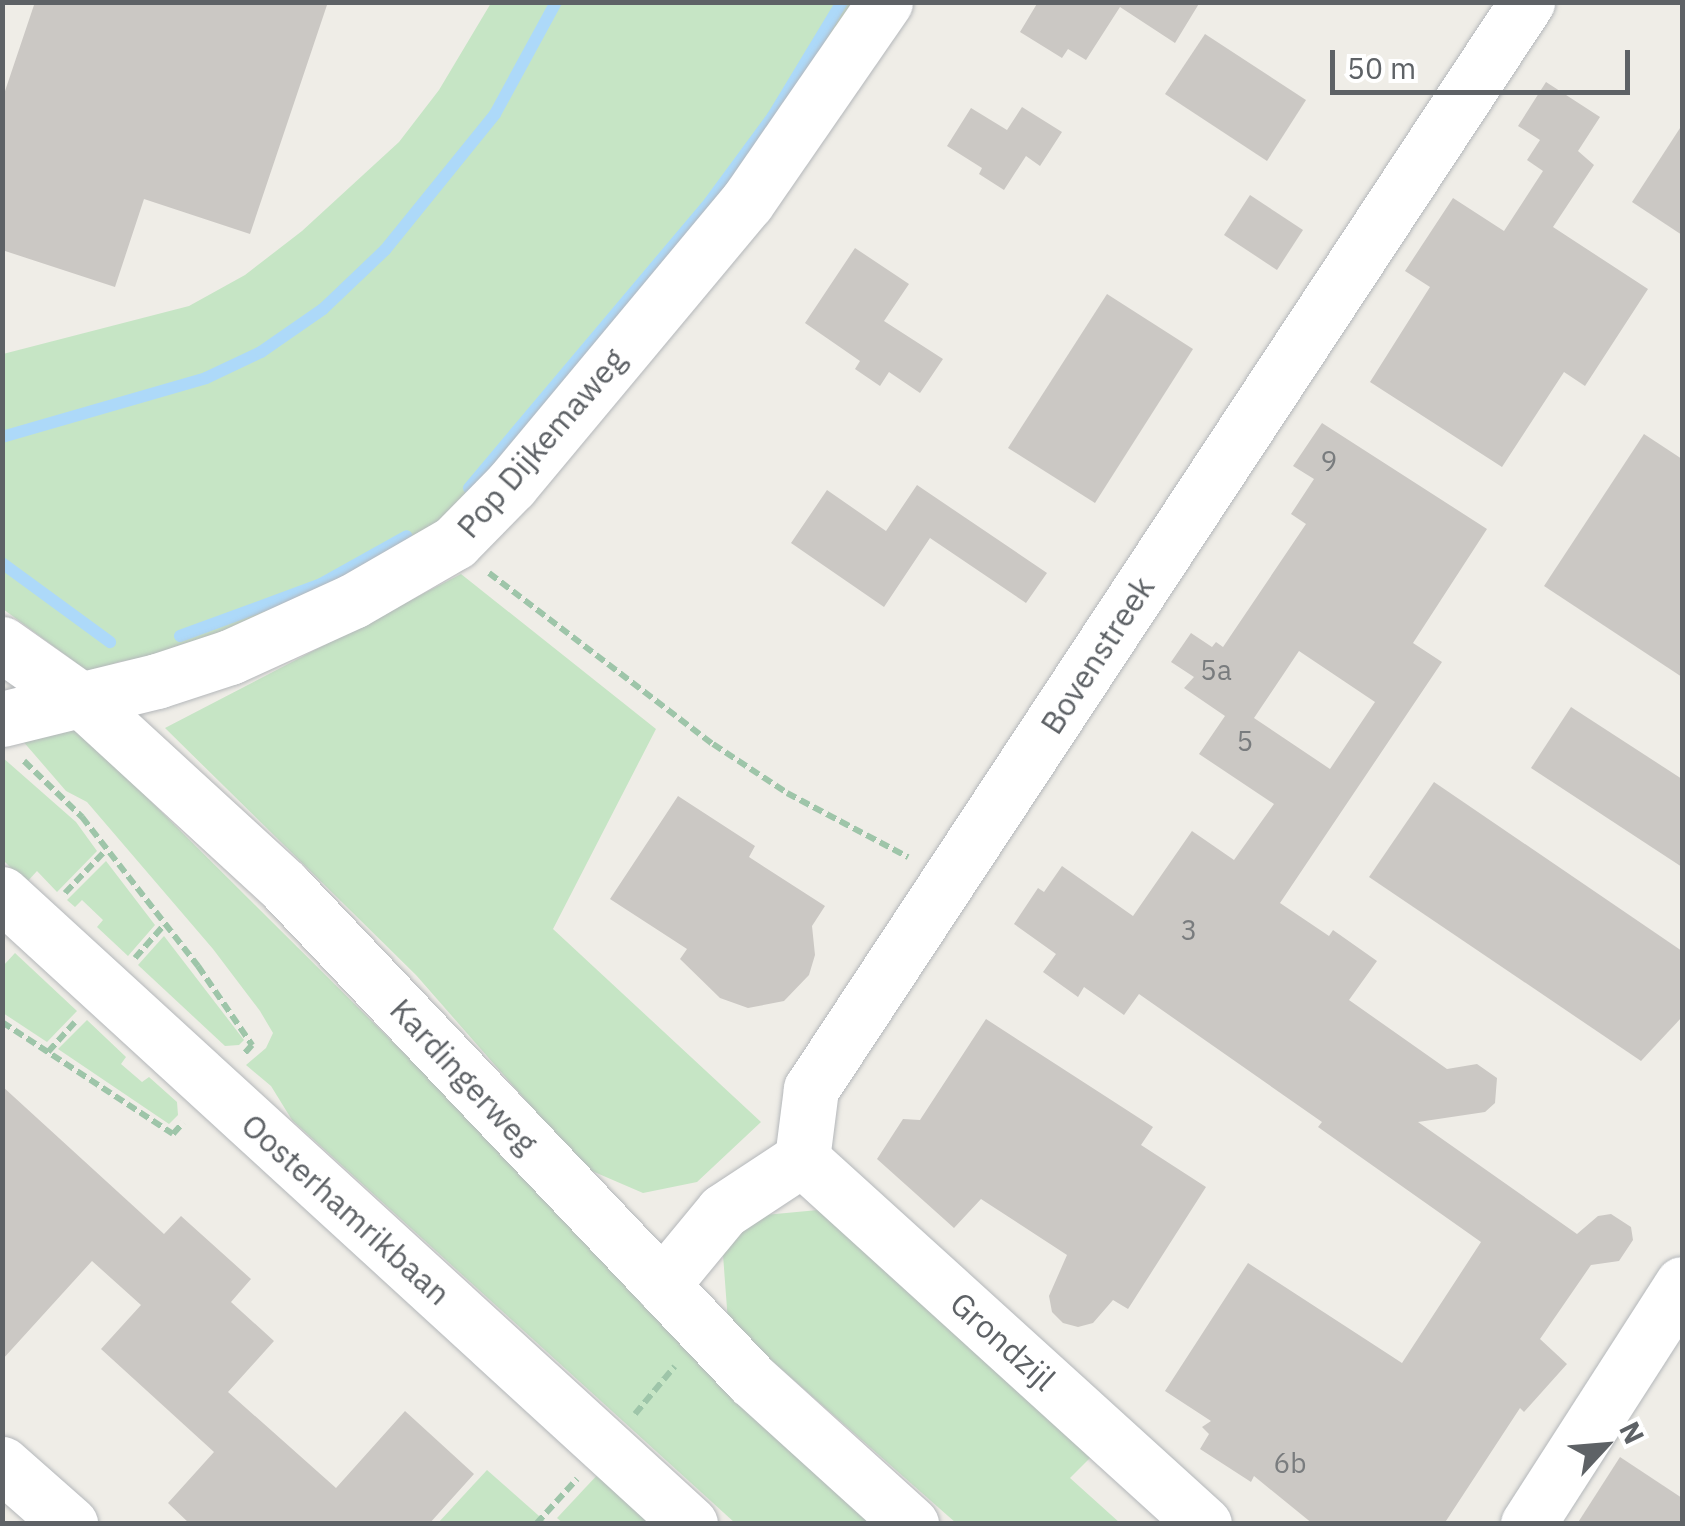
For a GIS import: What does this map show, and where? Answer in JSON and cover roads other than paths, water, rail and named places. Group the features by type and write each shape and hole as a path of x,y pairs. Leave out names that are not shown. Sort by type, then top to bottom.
{"street":[{"name":"Pop Dijkemaweg","path":"2,720 84,702 212,663 300,627 455,542 511,485 747,202 884,2"},
{"name":"Bovenstreek","path":"802,1159 812,1089 1527,2"},
{"name":"Kardingerweg","path":"2,644 84,702 284,886 752,1380 911,1524"},
{"name":"Oosterhamrikbaan","path":"2,894 690,1524"},
{"path":"662,1286 723,1212 802,1159"},
{"name":"Grondzijl","path":"802,1159 1204,1524"},
{"path":"1528,1524 1682,1284"},
{"path":"2,1464 70,1524"}],"waterway":[{"path":"2,437 206,378 261,352 323,309 385,250 495,114 556,2"},
{"path":"469,488 706,207 773,116 842,2"},
{"path":"180,636 321,584 407,536"},
{"path":"2,563 110,642"}]}
